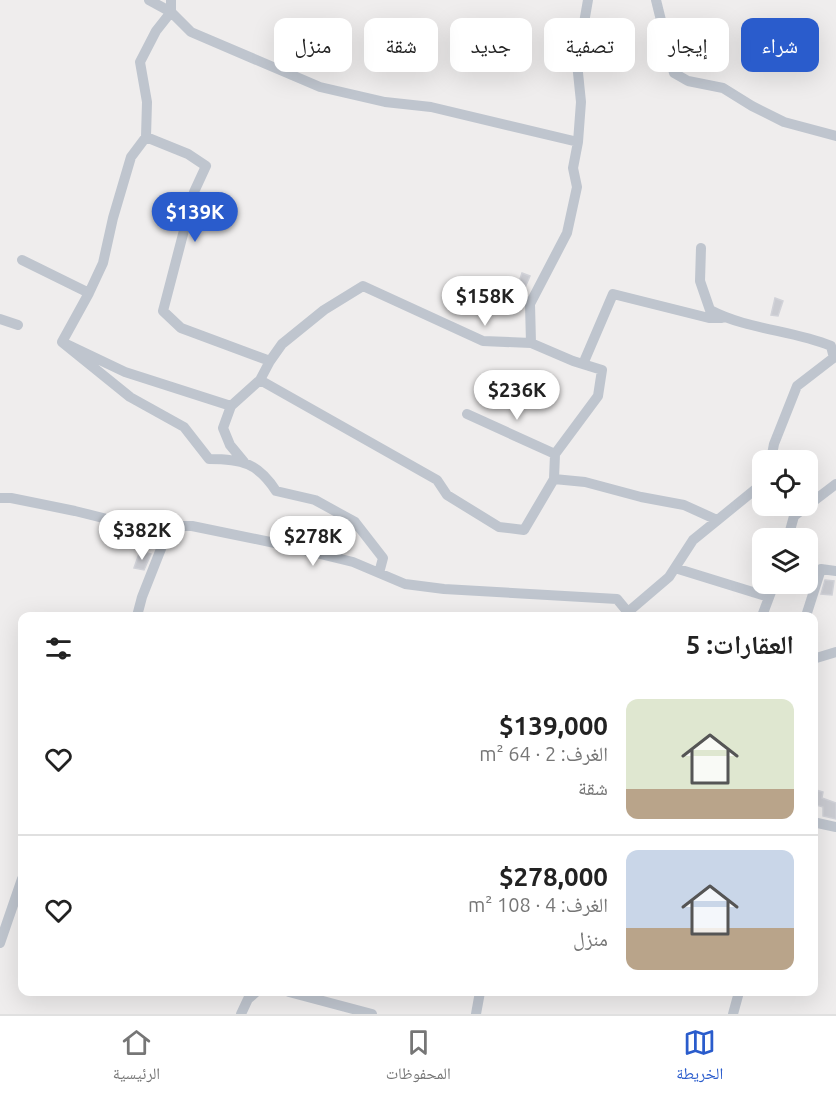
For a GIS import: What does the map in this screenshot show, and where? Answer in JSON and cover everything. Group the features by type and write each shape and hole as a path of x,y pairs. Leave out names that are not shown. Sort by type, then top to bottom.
{"street":[{"path":"149,0 171,12 191,32 320,87 385,102 431,107 578,142"},
{"path":"63,342 103,263 113,218 131,157 146,137 147,102 140,62 156,32 171,12 171,0"},
{"path":"531,343 530,304 567,233 577,187 573,168 578,142 581,102 577,63 588,0"},
{"path":"656,0 674,73 688,81 723,88 784,122 836,136"},
{"path":"146,137 188,154 206,166 194,192 163,311 181,328 270,361"},
{"path":"701,248 700,280 710,310 725,318"},
{"path":"22,260 89,293"},
{"path":"260,380 437,480 447,495 499,527 524,530 554,479 555,454 598,396 602,370 531,343 483,341 363,286 324,310 282,344 260,380 231,406 223,428 230,445 244,462 267,478 276,492 315,500 355,522 383,558 379,573"},
{"path":"583,364 613,294 709,318 725,318 810,337 831,345 835,357 798,386 773,450"},
{"path":"0,320 18,325"},
{"path":"63,342 125,372 231,406"},
{"path":"63,342 130,397 184,427 210,459 244,462"},
{"path":"467,414 555,454"},
{"path":"554,479 585,482 684,505 717,520"},
{"path":"791,528 795,516 836,484"},
{"path":"631,612 669,577 693,540 752,492"},
{"path":"0,498 11,498 119,522 192,526 275,543 353,562 405,584 444,589 617,598 626,612"},
{"path":"138,612 170,526"},
{"path":"675,568 769,597"},
{"path":"807,612 821,569 836,572"},
{"path":"763,612 770,594"},
{"path":"818,657 836,652"},
{"path":"818,823 836,827"},
{"path":"0,943 18,891"},
{"path":"241,1014 251,996"},
{"path":"304,996 372,1014"},
{"path":"476,1014 479,996"},
{"path":"733,1014 738,996"}],"building":[{"path":"522,273 530,276 515,311 510,309"},
{"path":"775,298 783,301 778,316 771,315"},
{"path":"140,551 151,554 144,570 134,568"},
{"path":"825,580 834,581 832,595 821,594"},
{"path":"818,790 823,792 822,798 836,803 836,819 823,816 823,807 818,806"}]}
